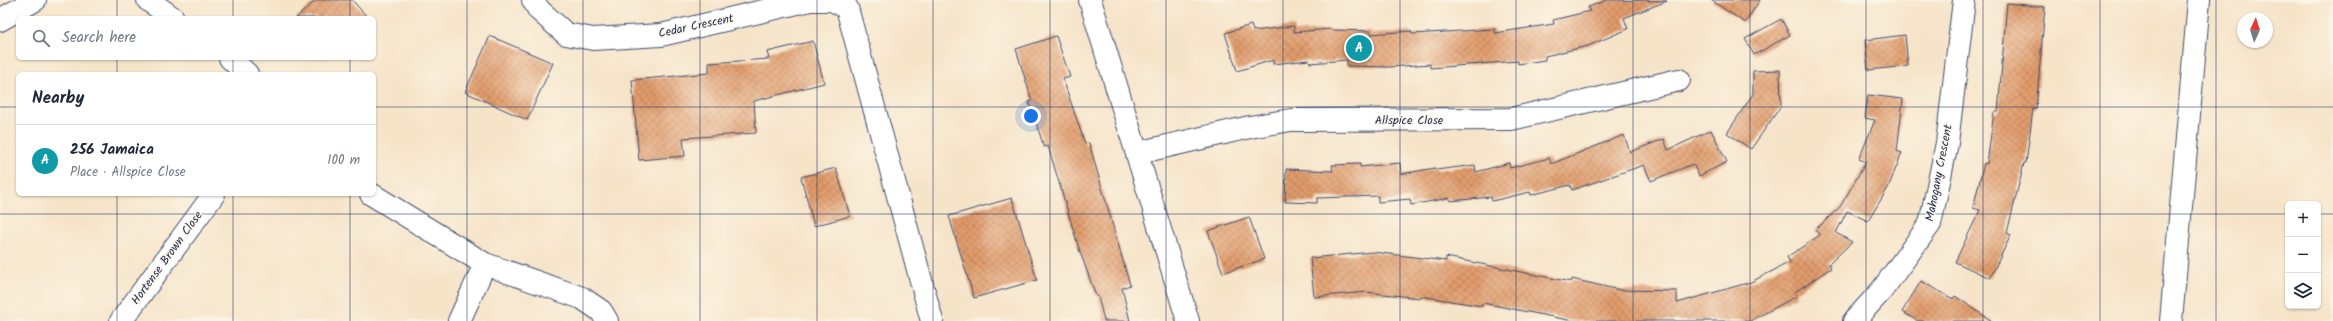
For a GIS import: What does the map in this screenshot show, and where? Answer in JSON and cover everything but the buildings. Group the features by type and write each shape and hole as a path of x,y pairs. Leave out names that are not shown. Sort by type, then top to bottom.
{"street":[{"path":"0,20 35,0"},
{"path":"148,0 170,16"},
{"name":"Cedar Crescent","path":"533,0 540,10 566,34 593,39 661,36 810,0 832,0 847,8 932,321"},
{"path":"1090,0 1188,321"},
{"name":"Mahogany Crescent","path":"1854,321 1882,290 1930,224 1947,143 1964,0"},
{"path":"2171,321 2199,0"},
{"path":"232,60 245,72"},
{"name":"Allspice Close","path":"1137,153 1250,127 1291,120 1511,119 1679,80"},
{"name":"Hortense Brown Close","path":"121,321 213,196"},
{"path":"374,196 485,264 582,298 601,311 607,321"},
{"path":"459,321 485,264"}],"place":[{"name":"256 Jamaica","path":"1359,48"}]}
